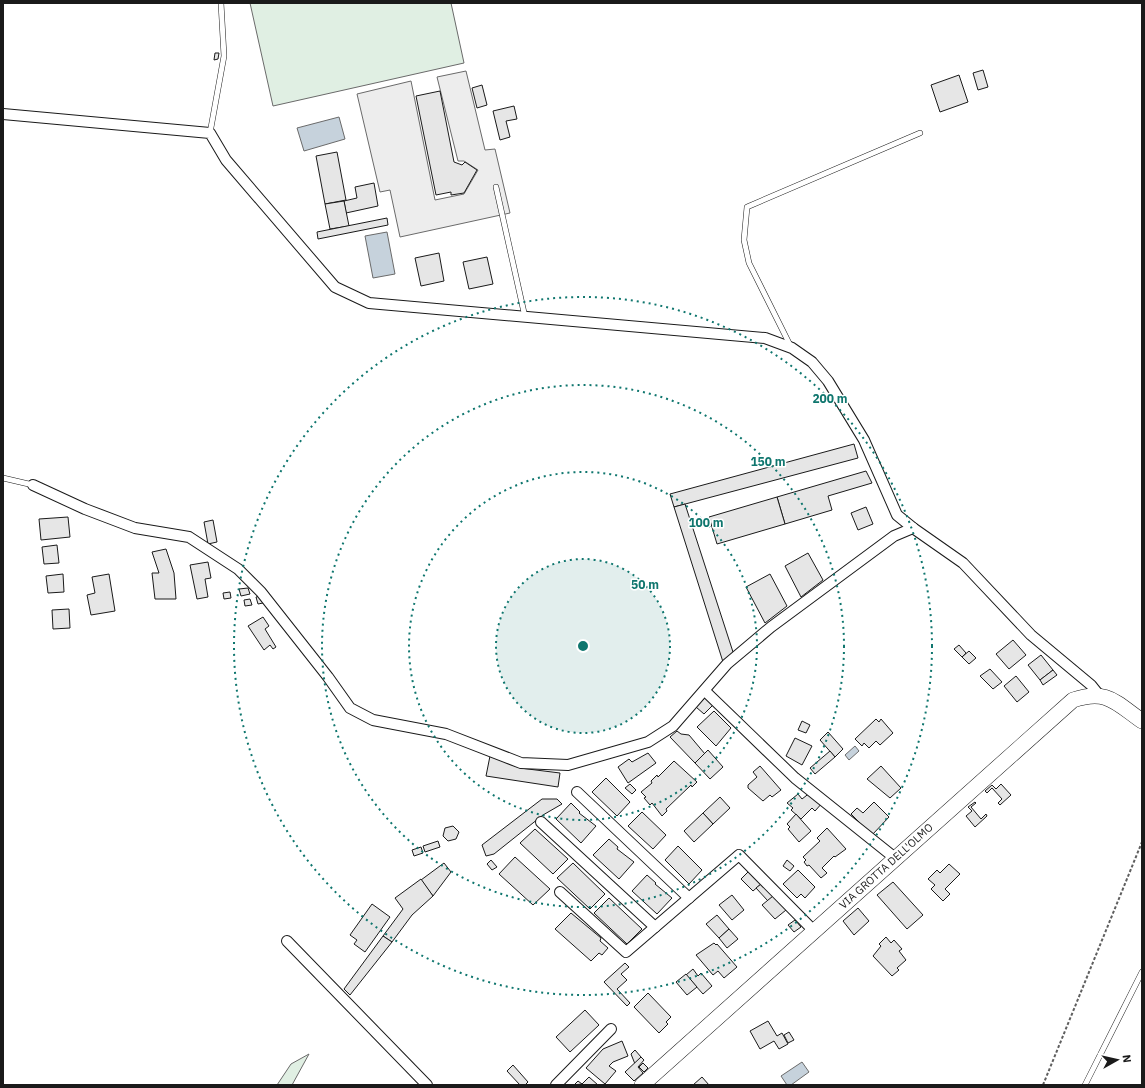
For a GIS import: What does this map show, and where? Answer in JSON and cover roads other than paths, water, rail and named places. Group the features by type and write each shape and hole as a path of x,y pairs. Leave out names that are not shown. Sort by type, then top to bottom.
{"street":[{"path":"3,114 210,133 226,160 335,286 369,303 765,338 792,348 812,362 828,381 864,440 897,515 913,528 964,563 1031,635 1092,685 1099,695 1113,700 1142,722"},
{"path":"33,486 84,509 135,528 189,537 238,569 261,592 328,677 350,708 373,720 446,734 521,763 568,765 648,742 673,726 727,664 771,627 894,536 913,528"},
{"path":"705,691 795,778 895,858"},
{"name":"VIA GROTTA DELL'OLMO","path":"642,1085 1073,700 1099,695"},
{"path":"578,792 689,898"},
{"path":"541,822 656,927"},
{"path":"560,892 626,952 739,855 814,931"},
{"path":"287,941 427,1085"},
{"path":"556,1085 611,1029"}],"lane":[{"path":"210,133 224,56 221,3"},
{"path":"792,348 749,263 744,240 747,207 920,134"},
{"path":"496,187 525,317"},
{"path":"3,478 33,486"},
{"path":"1085,1085 1142,972"}]}
